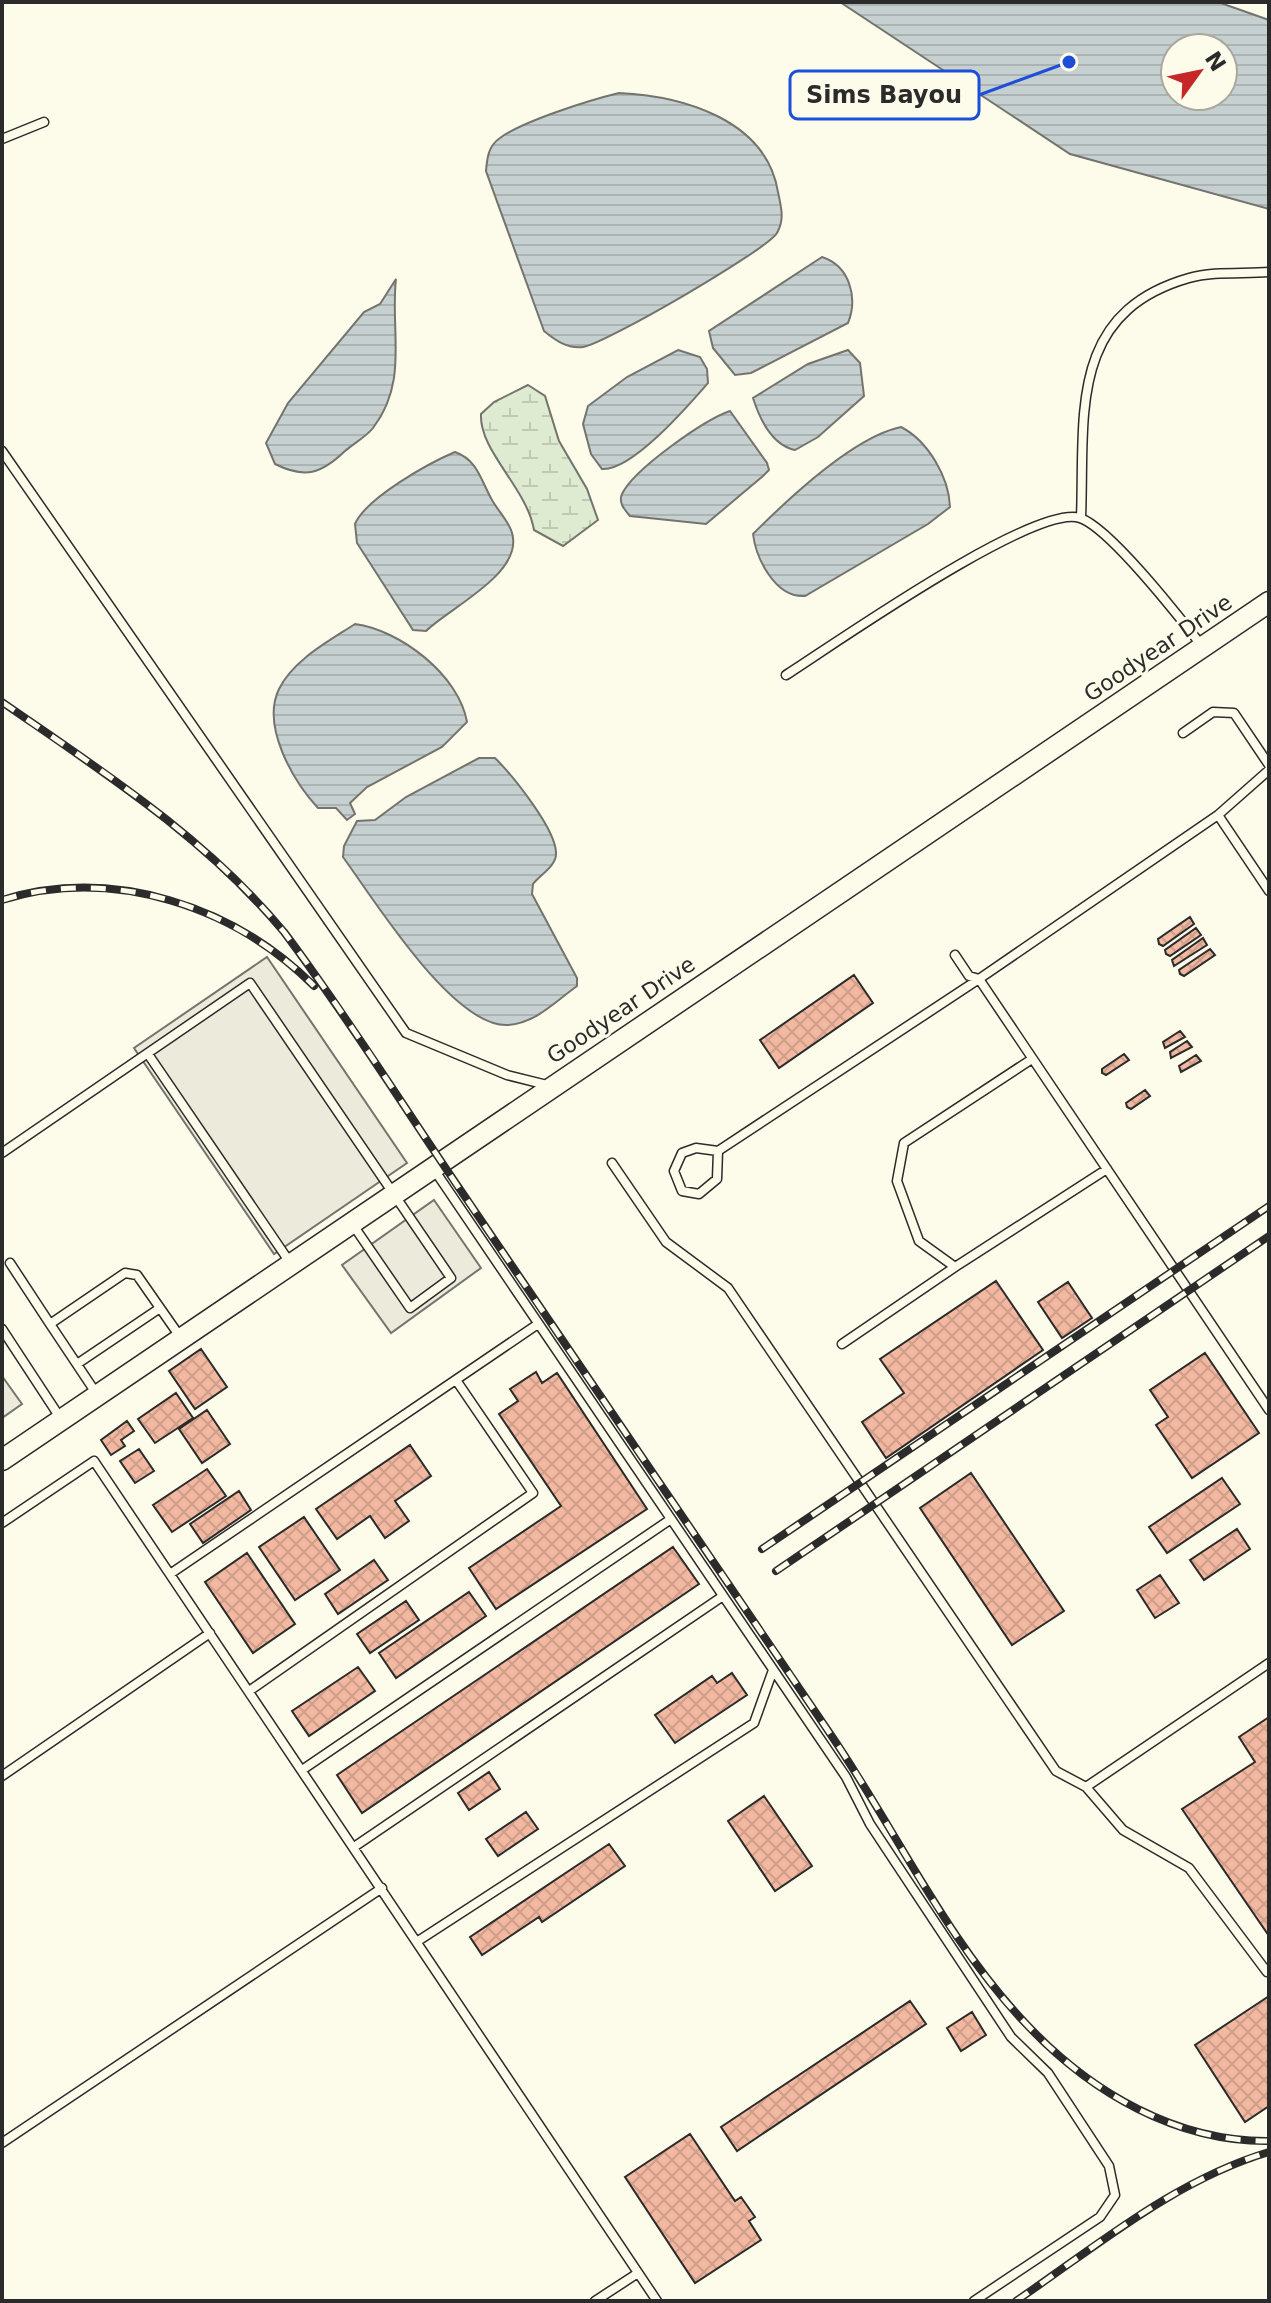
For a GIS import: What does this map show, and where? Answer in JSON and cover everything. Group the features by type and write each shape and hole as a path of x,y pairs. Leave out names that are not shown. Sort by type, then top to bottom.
{"street":[{"name":"Goodyear Drive","path":"2,1460 1269,602"}],"lane":[{"path":"2,139 44,122"},
{"path":"1081,518 1086,385 1095,353 1109,326 1132,305 1189,278 1269,272"},
{"path":"2,451 406,1033 507,1075 552,1086"},
{"path":"786,675 1000,540 1061,516 1081,518 1155,586 1203,647"},
{"path":"718,1151 717,1179 699,1194 682,1191 674,1171 682,1153 696,1148 718,1151 979,979 1218,815 1269,768 1234,713 1213,712 1183,733"},
{"path":"1218,815 1269,891"},
{"path":"955,955 969,976 979,979 1269,1410"},
{"path":"2,1153 250,983 451,1278 410,1308 353,1225"},
{"path":"148,1054 292,1264"},
{"path":"955,1267 919,1241 897,1181 904,1143 1032,1059"},
{"path":"612,1163 666,1242 728,1288 1056,1771 1086,1787 1123,1830 1189,1868 1267,1972"},
{"path":"432,1168 846,1777 870,1824 1011,2037 1048,2073 1115,2181 1115,2195 1100,2217 974,2301"},
{"path":"842,1344 1107,1169"},
{"path":"10,1263 97,1395"},
{"path":"50,1324 125,1273 137,1275 181,1339"},
{"path":"77,1364 160,1308"},
{"path":"170,1574 538,1324"},
{"path":"2,1329 61,1420"},
{"path":"249,1691 533,1493 456,1380"},
{"path":"2,1523 94,1461 657,2301"},
{"path":"302,1770 671,1519"},
{"path":"354,1847 723,1596"},
{"path":"2,1776 210,1633"},
{"path":"1086,1787 1269,1663"},
{"path":"418,1941 754,1723 773,1670"},
{"path":"2,2143 382,1888"},
{"path":"595,2301 638,2273"}],"green space":[{"path":"528,385 545,396 559,441 587,489 598,520 563,546 534,530 530,514 487,442 482,428 481,414 494,402"}],"shaded area":[{"path":"840,2 1218,2 1269,20 1269,209 1070,154"},
{"path":"619,93 669,99 694,106 739,129 757,146 770,167 778,192 781,223 777,233 767,243 684,296 597,342 572,347 544,331 486,171 488,157 496,141 511,131 557,112"},
{"path":"822,257 839,268 849,284 852,303 848,323 751,373 735,375 713,348 709,331"},
{"path":"396,279 395,374 384,410 373,428 328,465 312,472 295,472 275,464 266,443 288,403 364,312 380,304"},
{"path":"678,350 700,357 707,369 708,383 674,421 643,449 614,467 602,469 591,454 583,424 588,406 627,377"},
{"path":"848,350 860,363 864,396 818,437 795,450 780,443 763,423 753,398 808,364"},
{"path":"730,411 769,470 706,524 630,516 621,497 640,472 688,435"},
{"path":"901,427 920,441 935,461 946,484 950,507 928,524 805,596 785,591 763,565 753,534 842,456 882,433"},
{"path":"455,452 469,460 478,472 512,533 512,552 505,565 480,590 426,631 413,630 357,543 355,524 361,514 385,493"},
{"path":"355,624 390,635 425,658 452,688 467,722 442,747 367,787 350,803 355,814 347,820 336,808 318,808 299,783 282,752 274,719 274,704 279,689 293,669 312,652"},
{"path":"479,758 495,758 522,790 549,831 555,858 533,884 532,894 577,978 577,986 545,1010 528,1020 508,1025 486,1020 463,1006 440,984 416,958 343,857 344,846 357,821 375,820 406,797"},
{"path":"267,957 407,1163 274,1254 134,1048"},
{"path":"434,1200 481,1268 391,1333 342,1265"},
{"path":"2,1376 22,1404 2,1418"}],"building":[{"path":"1190,917 1194,924 1163,946 1159,944 1158,939"},
{"path":"1196,928 1201,935 1170,956 1166,954 1165,950"},
{"path":"1203,938 1207,945 1174,966 1172,960"},
{"path":"1210,949 1215,955 1184,976 1180,974 1179,970"},
{"path":"854,975 873,1003 779,1068 760,1040"},
{"path":"1180,1031 1185,1037 1165,1048 1163,1042"},
{"path":"1187,1041 1192,1047 1171,1058 1170,1052"},
{"path":"1124,1054 1129,1060 1106,1075 1102,1073 1102,1069"},
{"path":"1196,1055 1201,1061 1181,1072 1179,1066"},
{"path":"1145,1090 1150,1096 1131,1109 1127,1107 1126,1103"},
{"path":"996,1281 1043,1350 886,1458 862,1422 904,1393 880,1359"},
{"path":"1068,1282 1092,1318 1062,1338 1038,1302"},
{"path":"201,1349 227,1387 195,1409 169,1371"},
{"path":"1205,1353 1259,1433 1192,1478 1156,1425 1168,1417 1150,1390"},
{"path":"536,1372 542,1383 557,1373 647,1509 496,1609 469,1568 561,1506 499,1414 518,1401 510,1389"},
{"path":"176,1393 193,1418 155,1443 138,1419"},
{"path":"207,1410 230,1444 202,1463 179,1429"},
{"path":"127,1421 134,1431 121,1440 125,1446 111,1455 101,1440"},
{"path":"410,1445 431,1476 395,1501 409,1521 385,1538 370,1516 337,1539 316,1509"},
{"path":"139,1449 154,1471 135,1483 120,1461"},
{"path":"207,1469 226,1496 172,1532 153,1505"},
{"path":"971,1473 1064,1611 1012,1645 920,1508"},
{"path":"1222,1478 1240,1504 1167,1553 1149,1527"},
{"path":"239,1491 251,1510 203,1543 190,1524"},
{"path":"304,1517 340,1570 295,1600 259,1547"},
{"path":"1237,1529 1250,1549 1204,1580 1190,1560"},
{"path":"673,1547 699,1584 362,1813 337,1775"},
{"path":"247,1553 295,1624 253,1653 205,1582"},
{"path":"374,1560 388,1580 338,1614 325,1594"},
{"path":"1160,1575 1179,1603 1155,1618 1137,1590"},
{"path":"469,1592 486,1616 396,1678 379,1653"},
{"path":"406,1601 419,1620 370,1653 357,1634"},
{"path":"358,1667 375,1691 309,1736 292,1711"},
{"path":"732,1673 747,1695 675,1743 655,1715 712,1676 717,1683"},
{"path":"1269,1717 1269,1936 1182,1809 1255,1762 1239,1737"},
{"path":"489,1772 500,1789 469,1810 458,1793"},
{"path":"764,1796 812,1866 775,1891 728,1821"},
{"path":"526,1812 538,1829 498,1856 486,1839"},
{"path":"609,1844 625,1866 542,1922 539,1917 482,1955 470,1937"},
{"path":"1269,1996 1269,2106 1245,2122 1195,2045"},
{"path":"910,2001 926,2024 737,2151 721,2127"},
{"path":"972,2012 986,2035 961,2051 947,2028"},
{"path":"690,2134 735,2201 741,2197 755,2217 749,2221 761,2240 695,2283 625,2177"}],"railway":[{"path":"2,702 115,780 187,836 221,866 284,932 356,1033 831,1735 948,1923 1000,1994 1029,2027 1080,2073 1138,2109 1202,2133 1269,2141"},
{"path":"2,900 44,891 86,888 128,891 170,900 247,934 282,958 314,986"},
{"path":"762,1549 1269,1206"},
{"path":"776,1571 1269,1236"},
{"path":"1016,2301 1169,2197 1234,2164 1269,2152"}],"place":[{"name":"Sims Bayou","path":"1069,62"}]}
